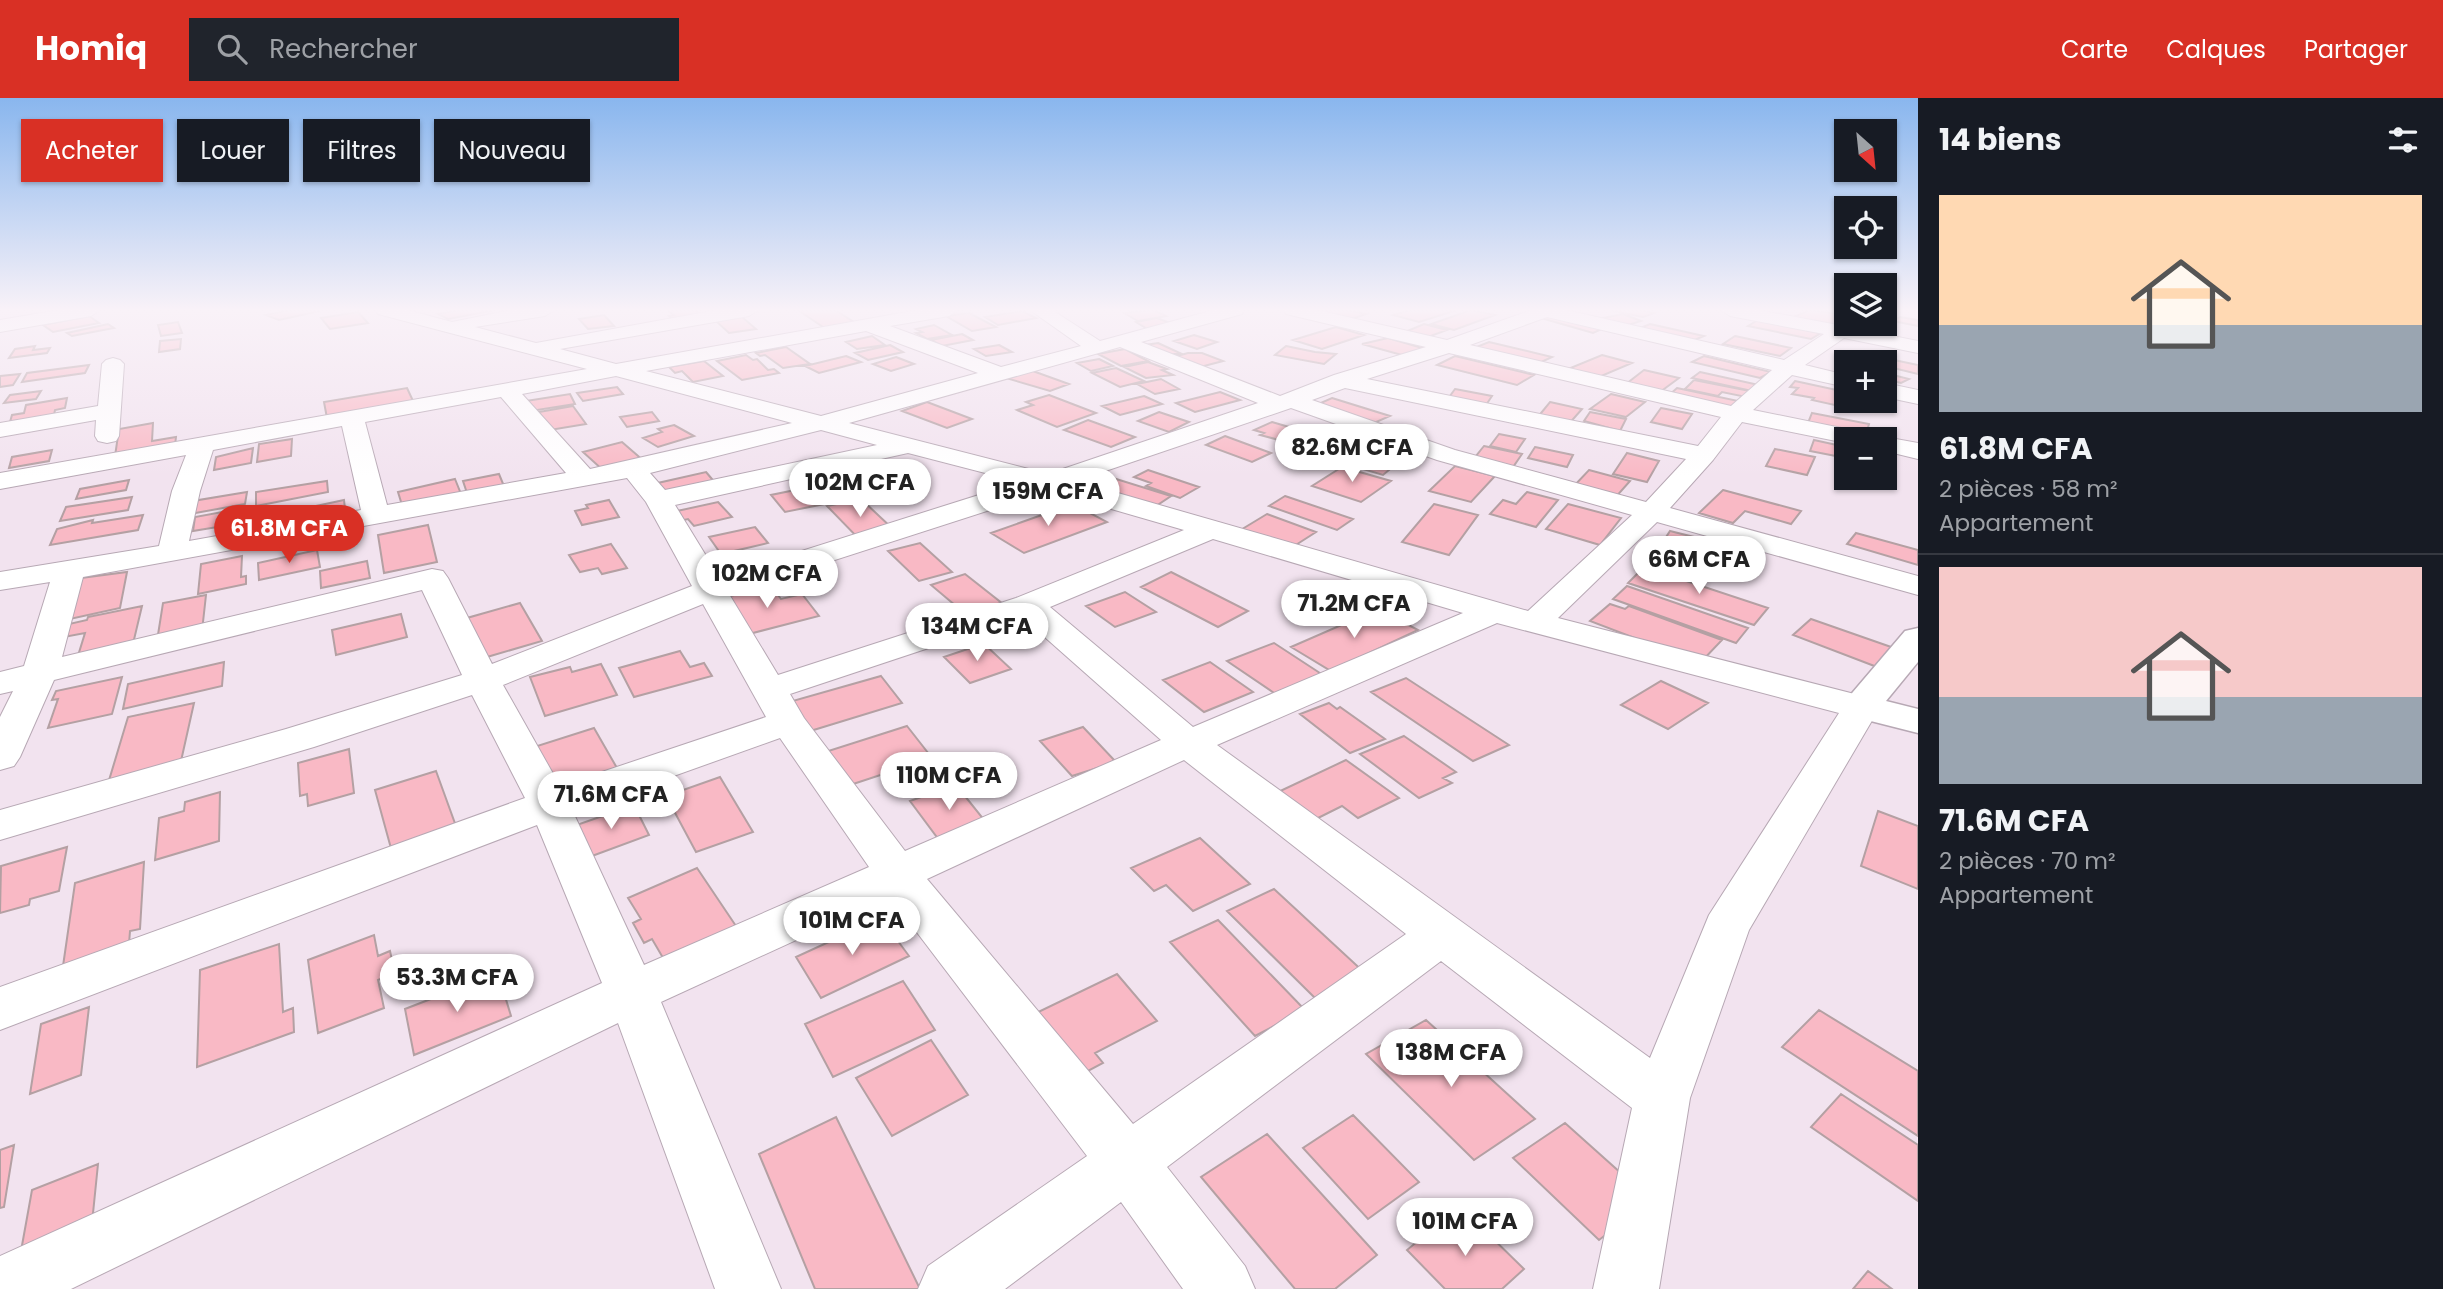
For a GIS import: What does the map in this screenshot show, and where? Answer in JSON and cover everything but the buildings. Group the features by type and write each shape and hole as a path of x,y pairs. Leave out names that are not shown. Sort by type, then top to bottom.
{"street":[{"path":"106,462 113,366"},
{"path":"603,366 1049,482 1514,617 1918,721"},
{"path":"1,485 106,462 637,366"},
{"path":"977,366 999,374"},
{"path":"645,485 825,422 1029,366"},
{"path":"1188,366 1285,402 1446,454 1918,586"},
{"path":"0,825 300,738 482,680 710,590 1049,482 1388,366"},
{"path":"1532,366 1736,414 1834,434"},
{"path":"1781,366 1834,378"},
{"path":"0,1289 632,993 1188,743 1514,617 1651,513 1704,455 1736,414 1788,367"},
{"path":"1342,380 1704,455"},
{"path":"506,389 584,478"},
{"path":"1897,393 1918,397"},
{"path":"0,430 108,411"},
{"path":"352,418 376,516"},
{"path":"172,554 187,491 203,444"},
{"path":"0,581 172,554 584,478 645,485 908,446"},
{"path":"1897,447 1918,451"},
{"path":"645,485 778,706 898,875 1126,1160 1222,1289"},
{"path":"0,1009 549,805 778,706 1210,530"},
{"path":"0,757 19,679 69,570"},
{"path":"19,679 432,578 482,680 549,805 632,993 748,1289"},
{"path":"1027,605 1188,743 1662,1098"},
{"path":"1626,1289 1662,1098 1726,928 1861,707 1918,639"},
{"path":"951,1289 1441,935"}]}
